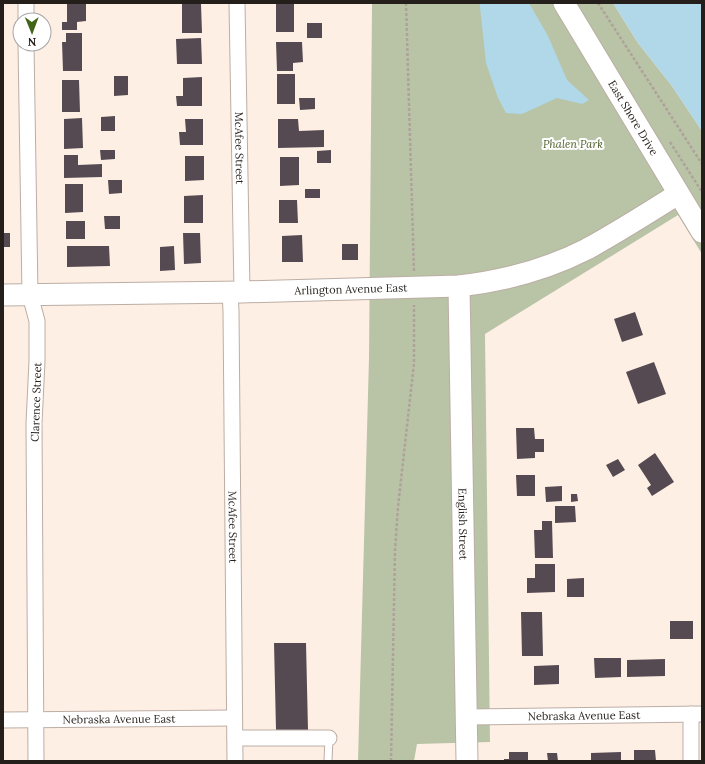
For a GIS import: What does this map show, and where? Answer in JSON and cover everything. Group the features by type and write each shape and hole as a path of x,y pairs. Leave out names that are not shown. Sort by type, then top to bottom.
{"street":[{"name":"McAfee Street","path":"235,761 232,311 236,292 237,3"},
{"name":"East Shore Drive","path":"564,3 702,232"},
{"name":"Clarence Street","path":"26,52 30,295 37,321 34,423 36,761"},
{"name":"Arlington Avenue East","path":"3,295 236,292 459,286 482,284 563,260 607,238 678,194"},
{"name":"English Street","path":"459,286 467,761"},
{"name":"Nebraska Avenue East","path":"466,717 696,714"},
{"path":"691,761 696,714"},
{"name":"Nebraska Avenue East","path":"3,720 234,718"},
{"path":"235,738 329,738"}],"lane":[{"path":"328,761 329,738"}],"path":[{"path":"391,761 395,550 398,507 414,363 414,287 406,3"},
{"path":"598,3 702,164"}],"green space":[{"name":"Phalen Park","path":"372,3 613,3 638,43 672,86 702,131 702,254 678,215 485,334 490,742 417,744 414,761 358,761 369,358"}],"water":[{"path":"480,3 529,3 548,36 567,80 589,100 582,104 557,98 522,114 506,113 498,98 486,63"},
{"path":"613,3 702,3 702,131 672,86 638,43"}],"building":[{"path":"67,3 86,3 86,21 77,22 77,30 62,30 62,22 67,22"},
{"path":"276,3 294,3 294,32 276,32"},
{"path":"182,4 201,4 202,33 182,33"},
{"path":"307,23 322,23 322,38 307,38"},
{"path":"66,33 82,33 82,71 63,71 62,42 66,42"},
{"path":"201,38 202,64 177,64 176,39"},
{"path":"276,42 302,42 303,62 293,63 293,71 277,71"},
{"path":"277,74 295,74 295,104 277,104"},
{"path":"114,76 128,76 128,95 114,96"},
{"path":"202,77 202,106 177,106 176,96 183,96 183,78"},
{"path":"62,80 79,80 80,112 62,112"},
{"path":"299,98 315,98 315,109 300,110"},
{"path":"115,116 115,131 101,131 101,117"},
{"path":"82,118 83,148 64,149 64,119"},
{"path":"185,119 203,119 203,145 180,145 179,132 186,132"},
{"path":"278,119 298,119 299,131 324,130 324,147 278,148"},
{"path":"100,150 115,150 115,159 101,160"},
{"path":"331,150 331,163 317,163 317,151"},
{"path":"64,155 78,155 78,165 102,164 102,177 64,178"},
{"path":"185,156 204,156 204,180 185,181"},
{"path":"280,157 299,157 299,185 280,186"},
{"path":"108,180 122,180 122,193 109,194"},
{"path":"65,184 83,184 83,212 65,213"},
{"path":"305,189 320,189 320,198 305,198"},
{"path":"203,195 203,223 184,223 184,196"},
{"path":"279,200 297,200 298,223 279,223"},
{"path":"104,216 120,216 120,229 105,229"},
{"path":"66,221 85,221 85,239 66,239"},
{"path":"3,233 10,233 10,247 3,247"},
{"path":"183,233 200,233 201,263 184,264"},
{"path":"302,235 303,262 282,262 282,236"},
{"path":"342,244 358,244 358,260 342,260"},
{"path":"67,246 109,246 110,266 67,267"},
{"path":"174,246 175,270 160,271 160,247"},
{"path":"635,312 643,335 622,342 614,319"},
{"path":"654,362 666,394 638,404 626,372"},
{"path":"516,428 534,428 535,439 544,439 544,452 535,452 535,458 517,459"},
{"path":"655,453 674,482 652,496 647,488 651,485 638,465"},
{"path":"618,459 625,470 613,477 606,465"},
{"path":"516,475 535,475 535,496 517,496"},
{"path":"562,486 562,501 546,502 545,487"},
{"path":"571,494 577,494 578,501 571,502"},
{"path":"555,506 575,506 576,522 555,523"},
{"path":"542,521 552,521 553,558 535,558 534,530 542,530"},
{"path":"535,564 555,564 555,592 527,593 527,578 535,578"},
{"path":"584,578 584,597 567,597 567,579"},
{"path":"521,612 542,612 543,656 522,656"},
{"path":"670,621 693,621 693,639 670,639"},
{"path":"274,643 306,643 308,730 276,730"},
{"path":"594,658 621,658 621,677 595,678"},
{"path":"665,659 665,676 627,677 627,660"},
{"path":"559,665 559,684 534,685 534,666"},
{"path":"634,750 655,750 656,761 634,761"},
{"path":"509,752 528,752 528,761 504,761 504,759 509,759"},
{"path":"621,752 621,761 591,761 591,753"},
{"path":"547,753 557,753 558,761 548,761"}]}
